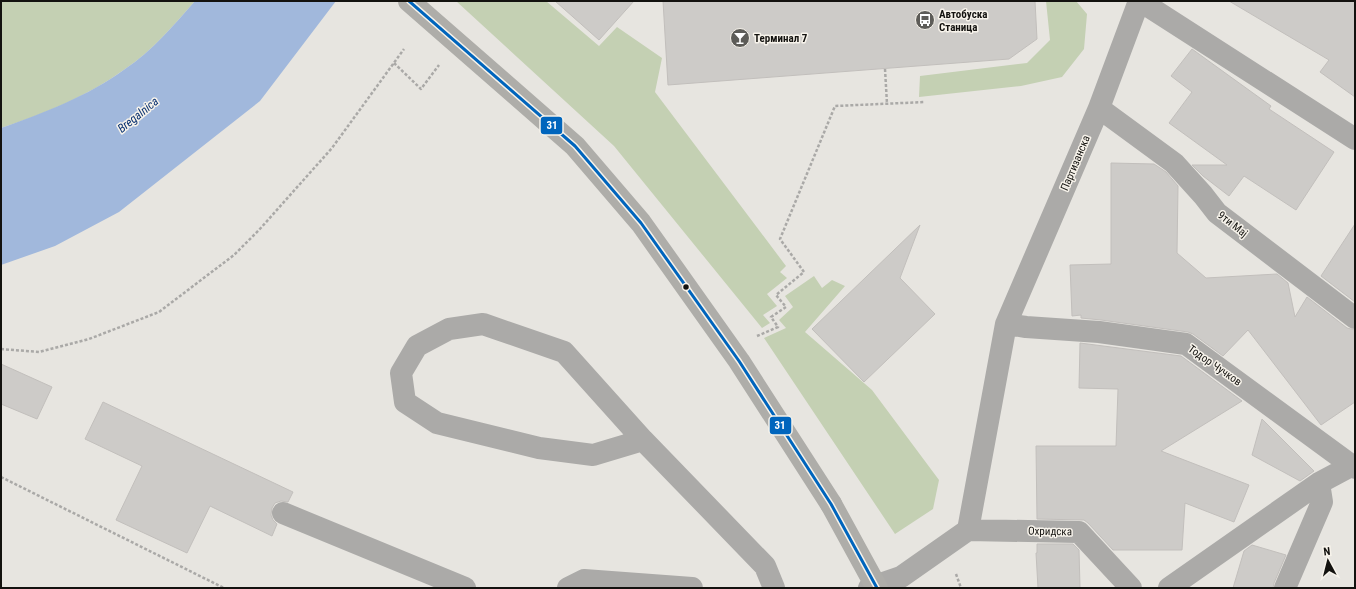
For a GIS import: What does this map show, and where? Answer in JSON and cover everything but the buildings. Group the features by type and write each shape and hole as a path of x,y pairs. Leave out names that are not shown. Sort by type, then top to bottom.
{"main road":[{"path":"409,1 575,146 641,223 739,361 831,504 877,588"}],"street":[{"name":"Партизанска","path":"968,530 1006,324 1099,108 1140,1"},
{"path":"1140,1 1355,139"},
{"name":"9ти Мај","path":"1099,108 1174,164 1217,213 1355,318"},
{"path":"643,440 593,455 538,448 438,423 405,402 401,373 417,346 449,329 483,324 564,352 643,440 765,566 774,588"},
{"name":"Тодор Чучков","path":"1006,324 1026,327 1099,332 1186,344 1353,467 1319,483 1169,588"},
{"path":"1285,588 1322,502 1319,483"},
{"path":"283,513 465,588"},
{"path":"868,588 901,577 968,530"},
{"name":"Охридска","path":"968,530 1079,532 1131,588"},
{"path":"568,588 584,580 692,588"}],"path":[{"path":"1,349 39,352 89,339 158,312 234,255 259,230 332,148 404,50"},
{"path":"394,63 421,89 440,63"},
{"path":"885,69 887,104"},
{"path":"751,339 778,328 771,317 786,307 776,295 804,272 780,240 835,106 925,102"},
{"path":"1,477 224,588"},
{"path":"956,574 961,588"}],"green space":[{"path":"1,1 195,1 153,46 135,62 111,79 81,96 33,117 1,128"},
{"path":"456,1 546,1 599,46 617,27 662,58 655,92 786,266 780,272 787,278 767,294 777,306 763,315 770,323 762,328 614,146"},
{"path":"1046,1 1076,1 1087,14 1084,49 1062,77 1021,86 919,97 920,76 1027,63 1050,40"},
{"path":"814,276 822,288 832,280 845,286 805,332 872,390 939,480 933,509 895,534 764,338 786,328 779,320 793,307 785,296"}],"water":[{"name":"Bregalnica","path":"195,1 336,1 260,101 119,212 55,246 1,265 1,128 81,96 111,79 135,62 153,46"}],"transit line":[{"name":"31","path":"409,1 575,146 641,223 739,361 831,504 877,588"}],"place":[{"name":"Автобуска Станица","path":"925,20"},
{"name":"Терминал 7","path":"740,38"}]}
